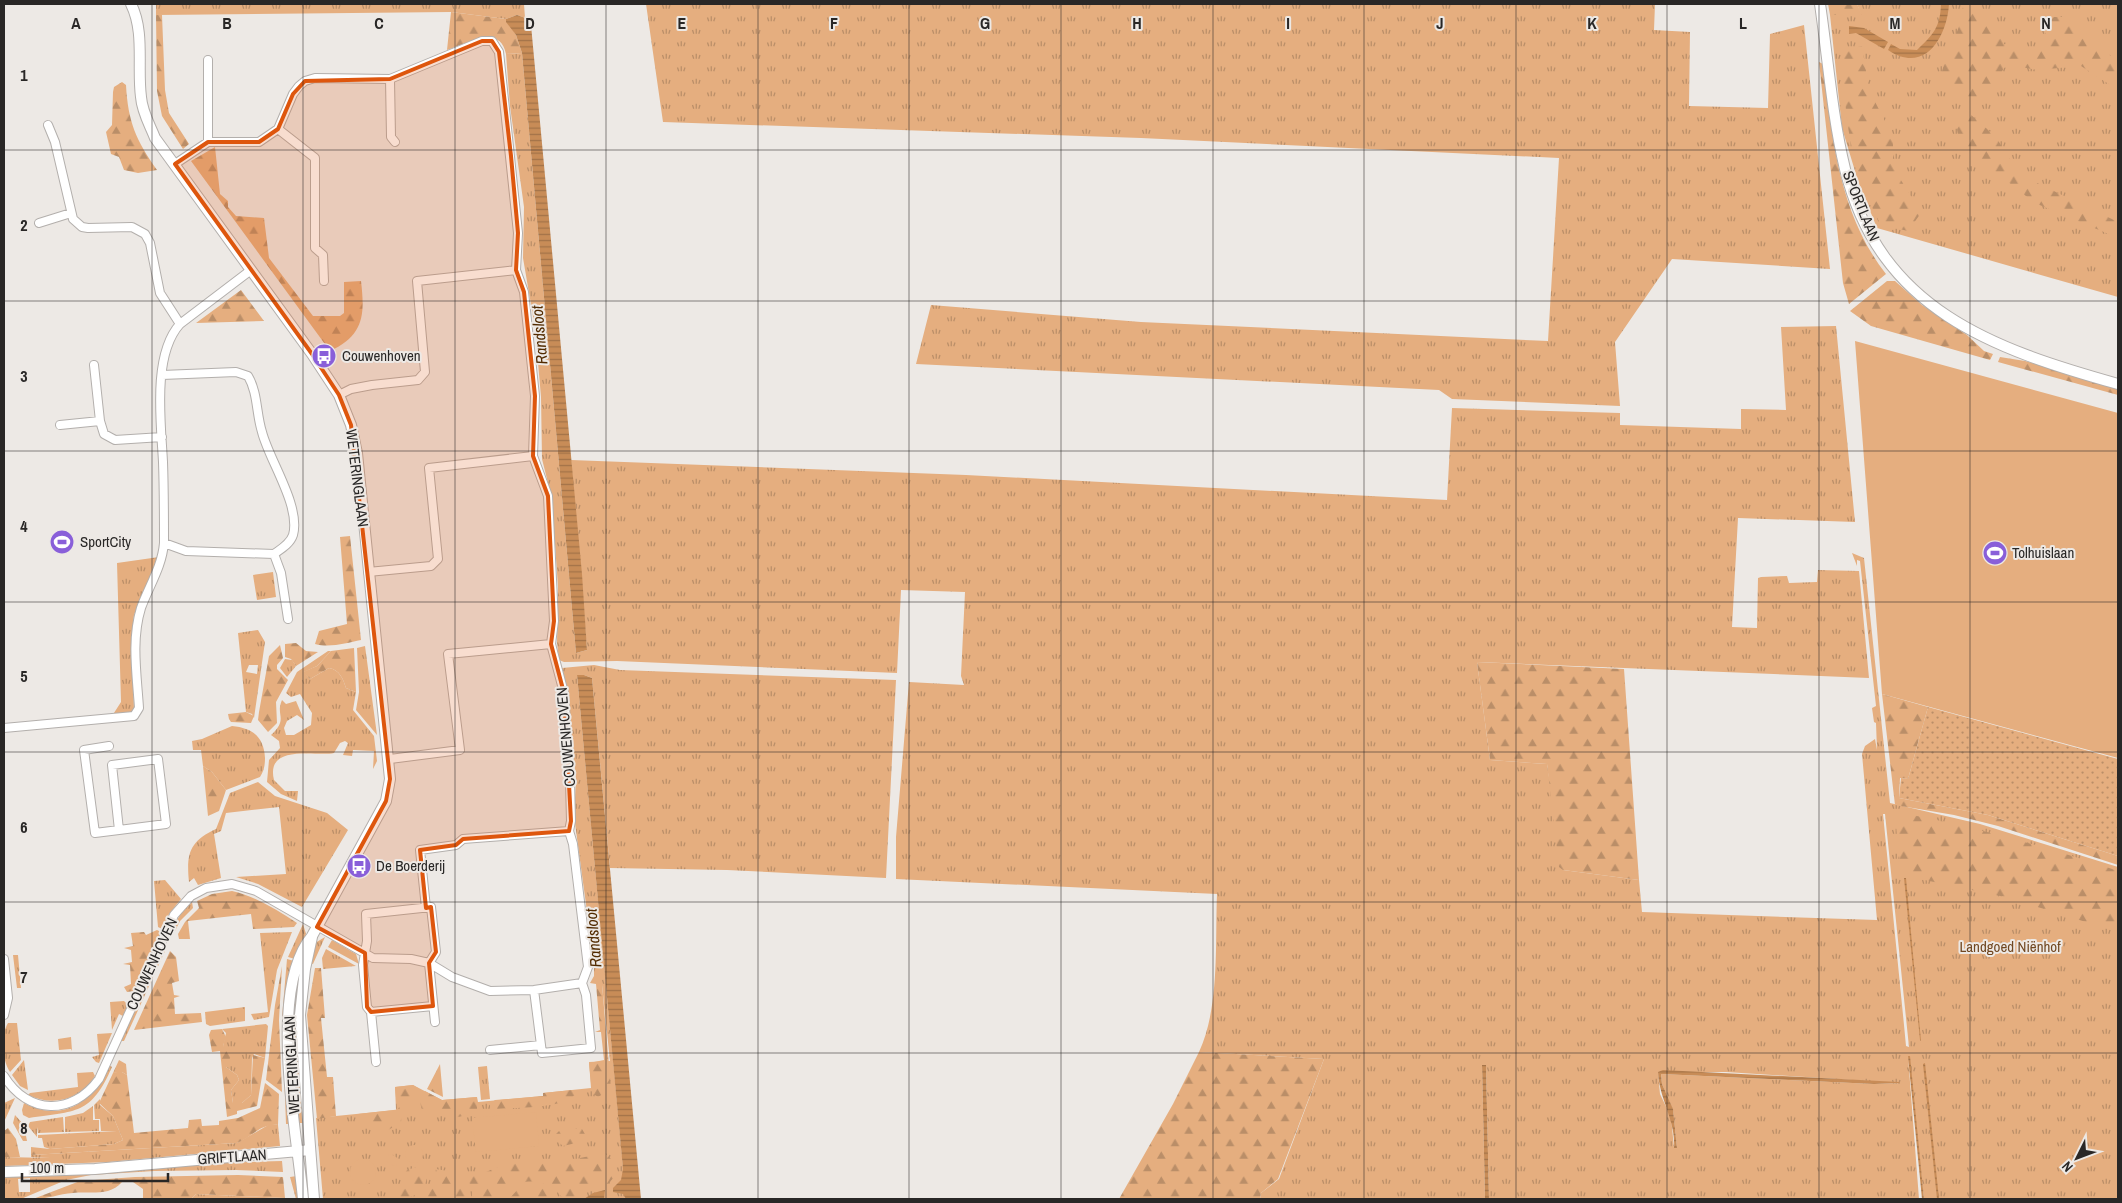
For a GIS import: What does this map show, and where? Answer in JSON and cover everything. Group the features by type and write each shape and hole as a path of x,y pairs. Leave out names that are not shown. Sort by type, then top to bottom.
{"street":[{"name":"WETERINGLAAN","path":"131,4 137,23 140,97 155,138 312,354 339,395 351,425 357,454 368,572 390,759 390,779 386,801 315,931 302,948 293,974 288,1017 291,1083 303,1199"},
{"name":"SPORTLAAN","path":"1820,4 1838,134 1846,171 1864,220 1878,247 1895,271 1914,292 1968,330 2029,356 2118,384"},
{"name":"COUWENHOVEN","path":"278,129 293,94 305,81 315,78 390,79 482,41 492,41 500,52 518,233 516,270 524,292 535,396 533,456 548,496 554,621 551,644 564,693 570,781 571,821 568,831 572,844 588,967 582,984 586,995 591,1048 542,1053 541,1045 490,1050"},
{"path":"208,60 208,142"},
{"path":"390,79 391,136 395,142"},
{"path":"48,125 55,142 71,213 77,223 82,226 132,227 145,234 150,243 160,293 180,324"},
{"path":"175,164 208,142 259,142 278,129 314,158 315,248 323,254 324,281"},
{"path":"39,223 71,213"},
{"path":"4,728 134,716 138,708 136,629 141,608 163,560 162,375 164,356 170,340 180,324 251,270"},
{"path":"339,395 352,389 418,380 422,377 425,372 416,281 516,270"},
{"path":"94,366 100,421 104,434 115,440 162,437"},
{"path":"162,375 236,372 248,376 255,388 259,421 265,446 287,494 292,512 293,535 288,544 274,554 186,550 164,543"},
{"path":"60,425 100,421"},
{"path":"368,572 432,566 436,563 438,558 429,468 533,456"},
{"path":"274,554 282,573 288,619"},
{"path":"390,759 460,750 448,654 551,644"},
{"path":"109,746 84,750 95,833 119,830 166,824 158,759 112,765 119,830"},
{"path":"426,908 420,850 456,845 463,838 568,831"},
{"name":"COUWENHOVEN","path":"4,1076 21,1096 41,1105 65,1104 87,1093 98,1078 174,916 191,896 206,888 232,884 245,887 315,931 373,958 411,959 429,963 452,977 490,991 534,990 582,984"},
{"path":"376,1062 371,1012 367,1007 363,965 367,941 366,914 431,908 436,952 429,963 435,1022"},
{"name":"WETERINGLAAN","path":"314,1199 300,1015 305,969 315,931"},
{"path":"4,959 8,998 4,1015"},
{"path":"534,990 541,1045"},
{"path":"371,1012 433,1006"},
{"name":"GRIFTLAAN","path":"4,1172 95,1168 310,1150"}],"highlighted area":[{"path":"482,41 492,41 499,52 518,233 516,270 524,292 535,396 533,456 548,496 554,621 551,644 564,693 571,821 569,831 463,839 456,845 420,850 426,908 431,907 436,952 429,963 433,1006 371,1012 367,1007 365,953 317,927 386,801 390,779 351,425 339,395 312,354 175,164 208,142 259,142 278,129 293,94 305,81 390,79"}],"green space":[{"path":"156,4 524,4 525,18 517,15 506,19 451,12 156,15"},
{"path":"646,4 1655,4 1654,30 1690,32 1689,106 1768,108 1770,34 1804,25 1830,269 1672,259 1615,342 1620,406 1452,399 1439,390 916,364 931,305 1141,322 1548,341 1559,158 1141,138 663,122"},
{"path":"1828,4 1857,4 1862,15 1830,15"},
{"path":"1857,4 2118,4 2118,297 1877,228 1858,181 1842,128 1830,15 1861,15"},
{"path":"1964,4 1976,4 2000,31 2004,44 2031,55 2040,52 2045,40 2045,25 2054,17 2070,17 2118,63 2118,90 2081,66 2037,70 2007,64 1979,104 1968,105 1963,103 1945,87 1941,77 1959,26"},
{"path":"451,12 506,19 516,35 522,53 506,54 503,45 497,39 490,38 472,40 447,50"},
{"path":"156,15 162,15 165,90 169,113 189,144 183,149 162,116 157,91"},
{"path":"1862,46 1869,90 1893,137 1893,167 1921,213 1908,231 1881,225 1870,203 1855,161 1847,119 1843,50"},
{"name":"Landgoed Niënhof","path":"522,53 576,653 587,650 571,460 966,475 1447,500 1452,408 1620,413 1620,425 1741,429 1741,409 1786,410 1781,327 1836,326 1855,522 1738,518 1732,627 1757,628 1758,578 1787,576 1789,583 1817,582 1818,570 1859,571 1869,678 1477,662 1490,760 1547,764 1563,870 1639,880 1642,912 1877,920 1862,754 1865,746 1875,739 1877,750 1876,723 1874,722 1872,708 1876,706 1860,561 1857,560 1857,566 1852,553 1864,558 1890,803 1980,824 2118,867 2118,1199 1924,1199 1908,1056 1919,1199 1489,1199 1486,1066 1482,1065 1485,1199 1260,1199 1261,1193 1279,1179 1324,1059 1199,1052 1206,1034 1213,995 1217,894 896,879 896,837 909,682 964,685 961,676 965,592 901,590 897,673 617,661 564,662 559,660 557,643 558,587 551,495 542,459 541,397 535,328 523,258 524,207 510,106 506,54","holes":["1883,814 1885,814 1909,1047 1906,1046","1658,1072 1726,1072 1900,1083 1874,1084 1661,1074 1662,1084 1673,1110 1677,1148 1674,1148 1671,1117 1660,1094"]},
{"path":"1819,62 1823,64 1834,147 1848,200 1870,251 1886,274 1849,304 1843,283"},
{"path":"122,82 126,85 134,130 138,140 157,170 138,173 124,170 119,157 111,154 106,132 112,125 114,87"},
{"path":"1970,114 1996,137 2008,157 2027,178 2118,222 2118,238 2035,203 2008,182 1984,174 1961,152 1957,129 1964,117"},
{"path":"215,147 220,194 228,201 228,207 236,216 264,218 269,258 313,316 340,316 344,313 344,282 361,281 363,304 360,323 350,338 341,345 330,351 191,161"},
{"path":"1887,281 1895,281 1922,305 1967,335 1984,351 1993,354 1990,360 1871,326 1850,311"},
{"path":"241,290 264,321 196,323"},
{"name":"Tolhuislaan","path":"1855,341 2118,413 2118,758 1882,694"},
{"path":"2000,357 2025,361 2118,388 2118,395 1998,362"},
{"path":"350,536 361,640 344,644 315,644 319,631 347,624 340,537"},
{"path":"159,557 134,615 132,633 134,710 129,714 112,716 121,702 117,563"},
{"path":"273,572 276,597 257,600 253,575"},
{"path":"258,630 265,642 254,718 252,714 246,712 238,633","holes":["249,665 258,665 257,674 246,672"]},
{"path":"296,643 306,651 318,652 296,666 291,659 285,657 285,644"},
{"path":"280,645 283,658 277,665 277,669 288,680 276,702 277,723 268,732 258,720 259,712 269,656"},
{"path":"365,646 377,735 356,710 359,692 357,648"},
{"path":"354,648 356,692 346,688 340,675 333,669 329,668 310,679 303,672 317,666 331,651"},
{"path":"328,651 331,651 317,666 304,672 310,679 329,668 333,669 341,675 346,688 356,692 353,710 374,736 377,761 373,769 374,751 353,750 352,756 343,755 348,743 345,741 340,743 334,753 285,756 277,761 273,768 274,780 285,791 298,791 297,801 281,794 267,782 269,760 280,748 279,741 271,735 281,721 280,705 282,700 286,704 296,701 304,720 297,715 287,721 284,728 286,735 294,735 311,725 312,713 300,694 291,697 286,693 297,672"},
{"path":"285,659 292,660 296,666 287,677 280,668"},
{"path":"1477,662 1624,669 1639,880 1563,870 1559,867 1547,764 1490,760"},
{"path":"594,665 620,670 896,680 886,878 727,870 610,868 592,678 577,675 626,1199 323,1199 316,1118 396,1110 395,1087 413,1085 442,1100 477,1097 478,1102 543,1096 543,1093 591,1088 589,1062 610,1061 602,985 590,983 594,976 594,963 574,816 576,779 567,693 562,668"},
{"path":"1882,694 1928,707 1908,779 1900,778 1899,798 1988,815 2118,856 2118,865 1998,826 1954,815 1895,805"},
{"path":"1928,707 2118,759 2118,856 1988,815 1899,798 1901,778 1908,779"},
{"path":"246,712 254,716 251,723 231,722 229,719 228,714"},
{"path":"232,726 251,731 260,739 265,763 260,777 226,790 212,772 203,766 201,750 193,750 192,741 202,739"},
{"path":"203,766 212,772 226,790 219,811 208,816"},
{"path":"258,782 275,796 327,813 348,830 302,907 258,884 236,877 286,874 279,807 226,813 221,831 214,834 221,878 198,885 194,878 189,882 189,856 195,843 216,829 230,793"},
{"path":"1902,813 2011,838 2118,871 2118,932 2005,897 1901,875 1895,815"},
{"path":"165,880 181,899 169,914 162,929 158,927 154,881"},
{"path":"232,891 241,893 274,908 297,923 294,927 253,929 251,914 188,921 190,939 179,939 178,934 185,922 199,908 197,901 212,894"},
{"path":"192,902 193,908 180,921 175,931 171,931 181,913"},
{"path":"303,924 306,934 295,959 288,957"},
{"path":"157,930 161,932 134,991 127,992 124,987 131,984 130,965 123,964 132,962 131,950 124,948 133,946 131,933 144,932 146,935"},
{"path":"292,932 277,970 269,1017 254,1020 251,1014 268,1012 260,933"},
{"path":"325,937 313,964 309,963 315,943"},
{"path":"332,940 356,954 359,964 328,947"},
{"path":"326,949 356,966 323,969 322,958"},
{"path":"165,951 124,1041 120,1041 160,955"},
{"path":"170,951 176,957 179,981 172,983 174,995 180,996 174,998 175,1014 201,1013 202,1022 134,1030"},
{"path":"13,955 18,955 21,988 17,988"},
{"path":"287,959 294,961 290,976 292,1124 286,1124 282,1017"},
{"path":"282,966 279,1020 282,1092 266,1080 275,1005"},
{"path":"315,968 321,968 325,1018 321,1018 327,1077 333,1077 336,1116 317,1119 307,1015"},
{"path":"299,977 296,1007 304,1123 298,1123 290,1028 294,991"},
{"path":"596,984 602,984 611,1089 598,1097 592,1093 589,1063 604,1060 601,1032 595,1032 600,1030"},
{"path":"124,1001 128,1005 123,1016 119,1014 112,1030 110,1002"},
{"path":"245,1007 245,1021 210,1026 206,1024 205,1012"},
{"path":"8,1023 17,1023 21,1060 10,1072 5,1061 3,1048 5,1028"},
{"path":"266,1024 268,1026 265,1058 254,1054 252,1058 251,1095 242,1103 233,1103 231,1090 239,1080 237,1075 226,1067 223,1046 226,1033 222,1029"},
{"path":"222,1029 226,1037 223,1046 231,1056 226,1067 237,1075 239,1080 231,1090 233,1103 242,1103 251,1095 253,1055 265,1058 257,1106 237,1111 237,1114 227,1117 220,1051 212,1052 209,1035 211,1030"},
{"path":"112,1033 99,1063 96,1062 92,1057 99,1055 97,1034"},
{"path":"71,1037 72,1051 71,1049 59,1050 58,1039"},
{"path":"1199,1052 1324,1059 1278,1179 1261,1193 1260,1199 1119,1199 1173,1104"},
{"path":"24,1060 28,1090 20,1086 12,1075"},
{"path":"119,1060 126,1064 127,1075 122,1072 113,1073"},
{"path":"440,1064 443,1097 427,1089"},
{"path":"109,1065 112,1067 97,1094 80,1108 59,1114 29,1118 23,1115 24,1103 38,1109 52,1111 64,1110 76,1105 95,1089"},
{"path":"487,1066 490,1099 481,1100 478,1067"},
{"path":"93,1072 95,1076 89,1084 74,1096 56,1101 37,1099 28,1095 30,1093 78,1087 77,1073"},
{"path":"117,1072 127,1075 134,1133 188,1128 189,1120 201,1119 202,1126 219,1125 219,1121 238,1118 260,1108 265,1083 279,1094 278,1125 262,1128 237,1143 31,1155 31,1147 50,1149 114,1144 123,1140 113,1116 99,1103 113,1073"},
{"path":"413,1085 418,1088 412,1106 397,1108 395,1087"},
{"path":"572,1090 575,1095 559,1103 498,1109 490,1107 490,1104 495,1100 543,1096 543,1093"},
{"path":"425,1091 442,1100 477,1097 477,1113 453,1118 422,1110 420,1102"},
{"path":"15,1098 4,1122 4,1103"},
{"path":"100,1099 100,1105 113,1116 123,1140 114,1144 50,1149 44,1147 42,1138 38,1138 38,1135 117,1131 101,1131 100,1119 95,1119 94,1105"},
{"path":"93,1106 93,1120 99,1120 99,1131 65,1132 65,1117 83,1113"},
{"path":"402,1109 401,1123 386,1131 365,1121 358,1114"},
{"path":"536,1112 539,1146 476,1152 472,1118"},
{"path":"15,1115 24,1125 27,1141 23,1141 13,1123"},
{"path":"63,1117 64,1132 38,1133 37,1127 37,1137 28,1126 30,1122"},
{"path":"270,1124 278,1125 280,1146 109,1162 4,1166 4,1157 50,1158 31,1157 31,1155 237,1143"},
{"path":"8,1128 16,1139 20,1157 4,1157 4,1131"},
{"path":"561,1129 582,1129 586,1136 580,1142 563,1146 555,1139 555,1135"},
{"path":"414,1145 420,1148 423,1154 420,1160 414,1163 408,1160 405,1154 408,1148"},
{"path":"605,1153 612,1160 616,1175 607,1185 590,1189 571,1199 563,1199 551,1187 527,1182 517,1186 505,1199 474,1199 467,1175 486,1172 512,1161 565,1164 580,1158"},
{"path":"391,1154 399,1159 399,1164 394,1166 386,1161 386,1156"},
{"path":"363,1159 372,1163 376,1172 372,1181 363,1185 354,1181 350,1172 354,1163"},
{"path":"282,1161 283,1172 236,1170 154,1171 91,1175 66,1180 21,1199 4,1199 4,1177 70,1175 216,1163","holes":["30,1178 30,1192 19,1192 18,1179"]},
{"path":"415,1167 422,1177 427,1178 422,1189 414,1196 392,1199 402,1188 406,1171"},
{"path":"436,1169 465,1174 472,1199 423,1199 433,1187"},
{"path":"238,1175 283,1177 285,1198 196,1194 191,1199 143,1199 143,1189 133,1182 122,1182 117,1187 105,1192 73,1193 33,1199 80,1181 135,1177"},
{"path":"297,1176 300,1199 296,1199 290,1177"},
{"path":"532,1184 552,1192 560,1199 509,1199 520,1187"},
{"path":"196,1194 285,1198 285,1199 191,1199"}],"shaded area":[{"path":"1941,4 1949,4 1947,16 1939,40 1932,49 1923,55 1913,58 1901,57 1888,50 1891,44 1900,49 1917,50 1935,30"},
{"path":"517,15 528,19 531,25 582,574 587,650 576,653 522,53 516,35 506,22 506,19"},
{"path":"1849,26 1864,28 1888,42 1884,49 1856,33 1849,34"},
{"path":"577,675 592,678 641,1199 626,1199 623,1194 613,1192 613,1188 621,1180 623,1169"},
{"path":"1904,878 1906,878 1921,1041 1920,1040"},
{"path":"1908,1056 1910,1056 1924,1199 1922,1199"},
{"path":"1925,1063 1939,1199 1937,1199 1923,1064"},
{"path":"1482,1065 1486,1065 1489,1199 1485,1199"},
{"path":"1663,1070 1900,1083 1874,1084 1661,1074 1662,1084 1673,1109 1677,1148 1674,1148 1670,1119 1659,1082 1658,1072"},
{"path":"605,1190 604,1199 584,1199 593,1193"}],"place":[{"name":"Couwenhoven","path":"324,356"},
{"name":"SportCity","path":"62,542"},
{"name":"Tolhuislaan","path":"1995,553"},
{"name":"De Boerderij","path":"359,866"}],"water label":[{"name":"Randsloot","path":"539,335"},
{"name":"Randsloot","path":"593,938"}]}
